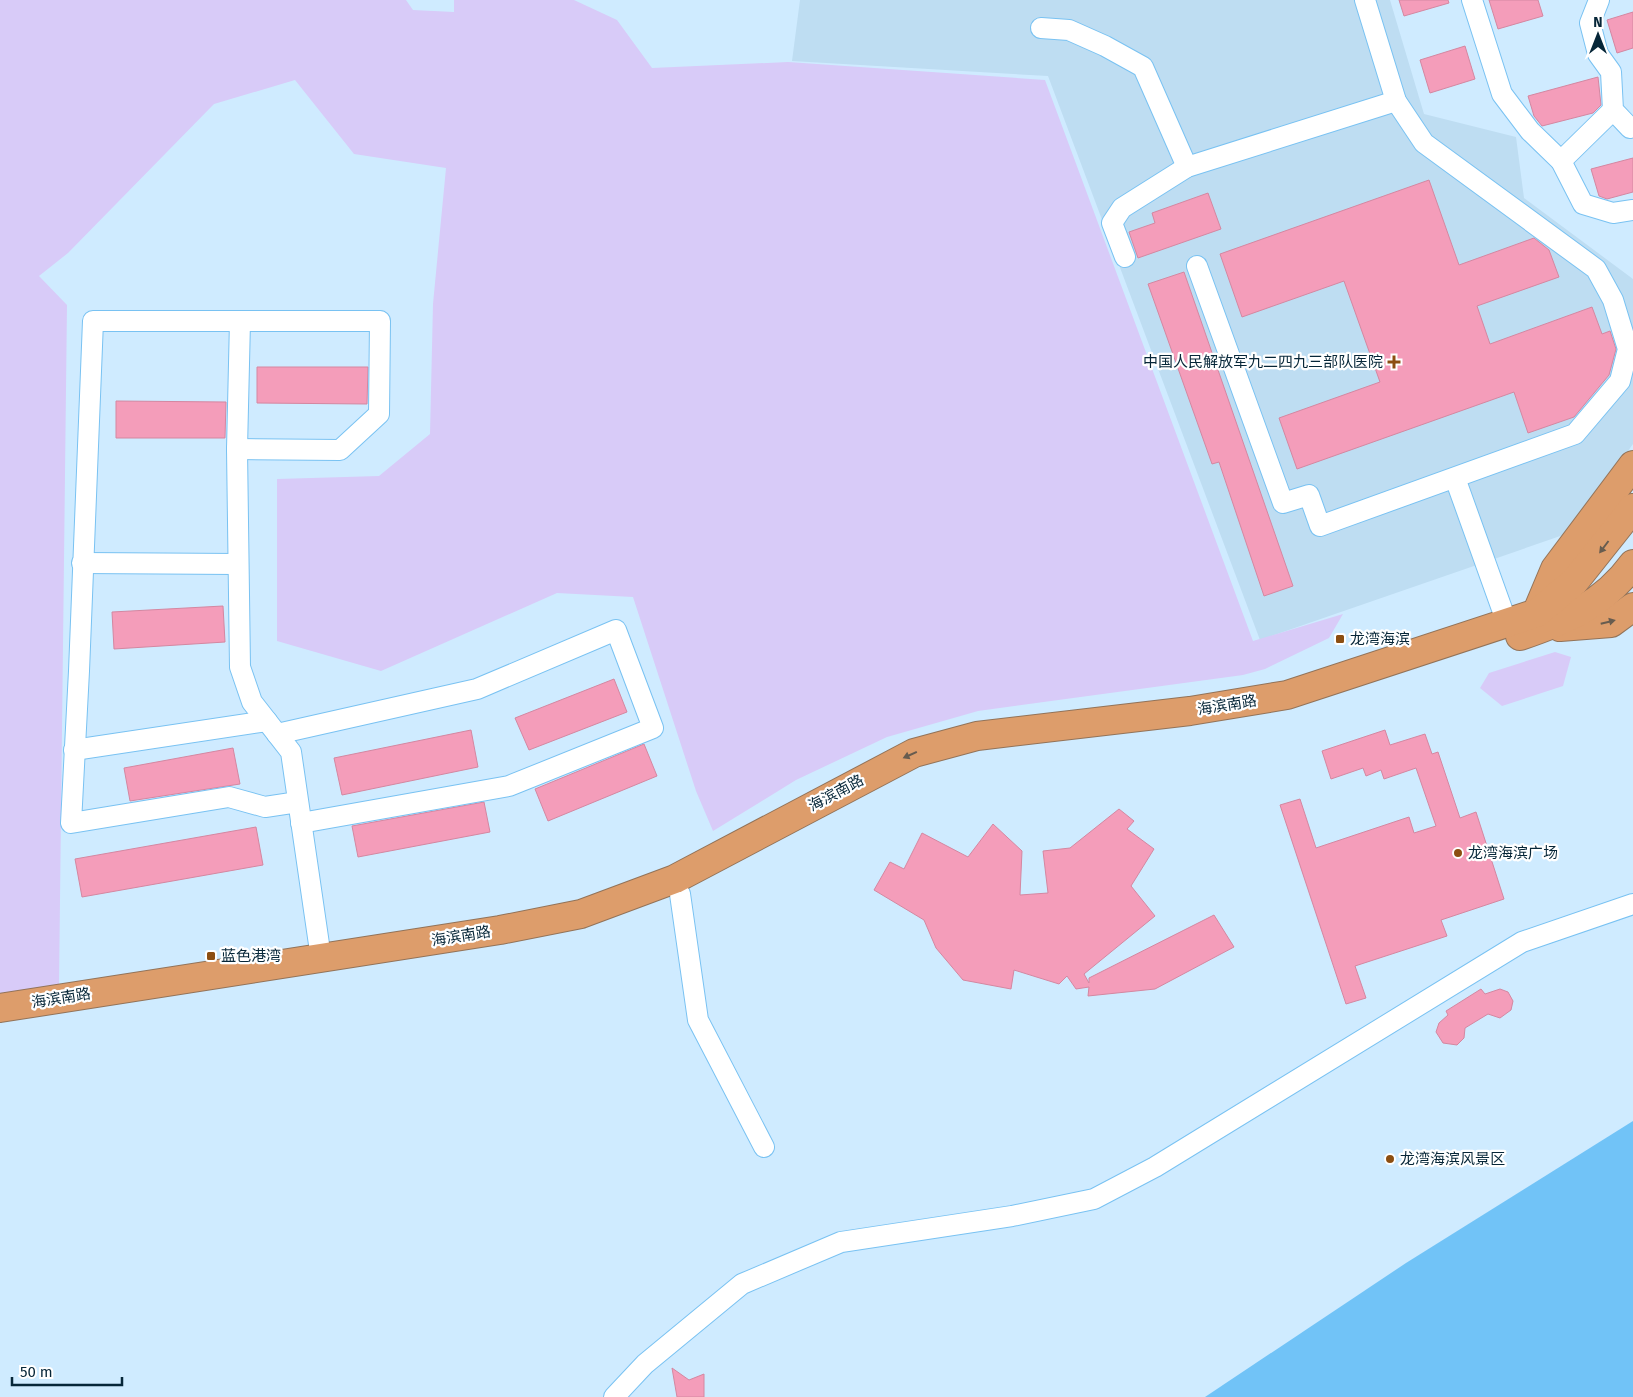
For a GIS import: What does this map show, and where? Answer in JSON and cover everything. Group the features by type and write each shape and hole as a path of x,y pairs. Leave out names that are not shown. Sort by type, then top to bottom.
{"highway":[{"path":"1633,465 1555,570 1540,621 1612,623 1633,607"},
{"name":"海滨南路","path":"0,1008 500,930 581,914 675,879 914,752 977,736 1190,711 1287,695 1507,623 1540,621 1575,581 1633,508"},
{"name":"海滨南路","path":"0,1026 503,946 588,926 680,894 856,799 919,770 979,751 1115,733 1193,726 1291,712 1540,621 1592,605 1618,584 1633,564"}],"street":[{"path":"1197,266 1283,503 1309,495 1320,526 1575,434 1620,381 1628,349 1613,300 1596,269 1424,143 1396,101 1365,0"},
{"path":"1472,0 1502,94 1530,131 1561,161 1583,204 1613,213 1633,210"},
{"path":"1599,0 1590,23 1598,54 1610,72 1613,110 1630,128 1633,127"},
{"path":"1041,28 1069,30 1105,46 1143,67 1187,167"},
{"path":"1125,257 1112,223 1122,208 1187,167 1396,101"},
{"path":"1561,161 1613,110"},
{"path":"237,449 340,450 379,414 380,321 93,321 71,823 229,796 265,807 298,802"},
{"path":"240,321 237,449 237,564 240,666 252,702 291,752 321,958"},
{"path":"1455,478 1507,623"},
{"path":"82,563 237,564"},
{"path":"74,750 272,728 477,689 616,630 652,728 509,786 301,823"},
{"path":"680,894 698,1020 764,1147"},
{"path":"614,1397 645,1364 742,1284 842,1242 1012,1216 1094,1199 1154,1167 1522,942 1633,904"}],"shaded area":[{"path":"0,0 406,0 413,10 454,12 454,0 574,0 617,20 652,68 788,62 1045,80 1253,641 1343,614 1329,638 1265,669 1243,675 978,711 887,737 796,780 713,831 696,791 633,597 557,593 381,671 277,641 277,479 379,476 430,434 433,304 446,168 354,154 295,80 214,104 68,253 39,276 67,305 59,986 0,997"},
{"name":"中国人民解放军九二四九三部队医院","path":"800,0 1390,0 1424,114 1516,137 1524,198 1633,279 1633,444 1569,533 1260,640 1048,76 792,61"},
{"path":"1555,652 1571,657 1563,686 1502,706 1480,688 1489,673"}],"water":[{"path":"1633,1121 1633,1397 1205,1397 1406,1263"}],"building":[{"path":"1399,0 1448,0 1449,3 1404,16"},
{"path":"1489,0 1538,0 1543,16 1498,29"},
{"path":"1633,12 1633,48 1617,53 1607,20"},
{"path":"1465,46 1475,79 1430,93 1420,60"},
{"path":"1598,77 1601,105 1593,113 1542,126 1534,116 1528,96"},
{"path":"1633,158 1633,192 1607,199 1599,196 1591,169"},
{"path":"1429,180 1459,265 1534,238 1549,250 1559,277 1477,306 1490,344 1592,307 1602,334 1610,331 1616,349 1609,375 1574,417 1528,433 1514,392 1297,469 1279,418 1380,382 1344,281 1242,317 1220,254"},
{"path":"1208,193 1221,229 1138,258 1129,232 1155,223 1152,213"},
{"path":"1184,272 1293,586 1264,596 1219,462 1212,464 1148,284"},
{"path":"257,367 368,367 367,404 257,403"},
{"path":"116,401 226,402 225,438 116,438"},
{"path":"223,606 225,642 114,649 112,612"},
{"path":"614,679 627,712 529,750 515,718"},
{"path":"471,730 478,767 342,795 334,758"},
{"path":"1385,730 1390,745 1425,734 1432,754 1438,752 1460,818 1476,812 1504,899 1441,920 1447,936 1355,966 1366,998 1346,1004 1280,805 1300,799 1316,848 1409,817 1414,833 1436,826 1416,768 1384,779 1381,770 1366,776 1363,768 1331,779 1322,751"},
{"path":"644,744 657,776 548,821 535,789"},
{"path":"233,748 240,784 130,801 124,768"},
{"path":"484,802 490,832 358,857 352,826"},
{"path":"1119,809 1134,821 1127,829 1154,849 1131,886 1155,916 1084,974 1089,983 1089,978 1214,915 1234,947 1155,989 1088,996 1089,987 1076,989 1067,976 1059,984 1014,970 1011,989 963,980 936,948 924,920 874,890 890,862 904,869 922,833 968,857 993,824 1022,851 1020,895 1048,893 1043,851 1070,848"},
{"path":"256,827 263,865 82,897 75,859"},
{"path":"1481,989 1485,994 1500,989 1508,992 1513,1001 1511,1010 1500,1018 1488,1014 1465,1028 1464,1038 1457,1045 1443,1043 1436,1032 1439,1023 1448,1015 1446,1011"},
{"path":"672,1368 689,1380 704,1374 704,1397 677,1397"}],"place":[{"name":"中国人民解放军九二四九三部队医院","path":"1394,362"},
{"name":"龙湾海滨","path":"1340,639"},
{"name":"龙湾海滨广场","path":"1458,853"},
{"name":"蓝色港湾","path":"211,956"},
{"name":"龙湾海滨风景区","path":"1390,1159"}]}
